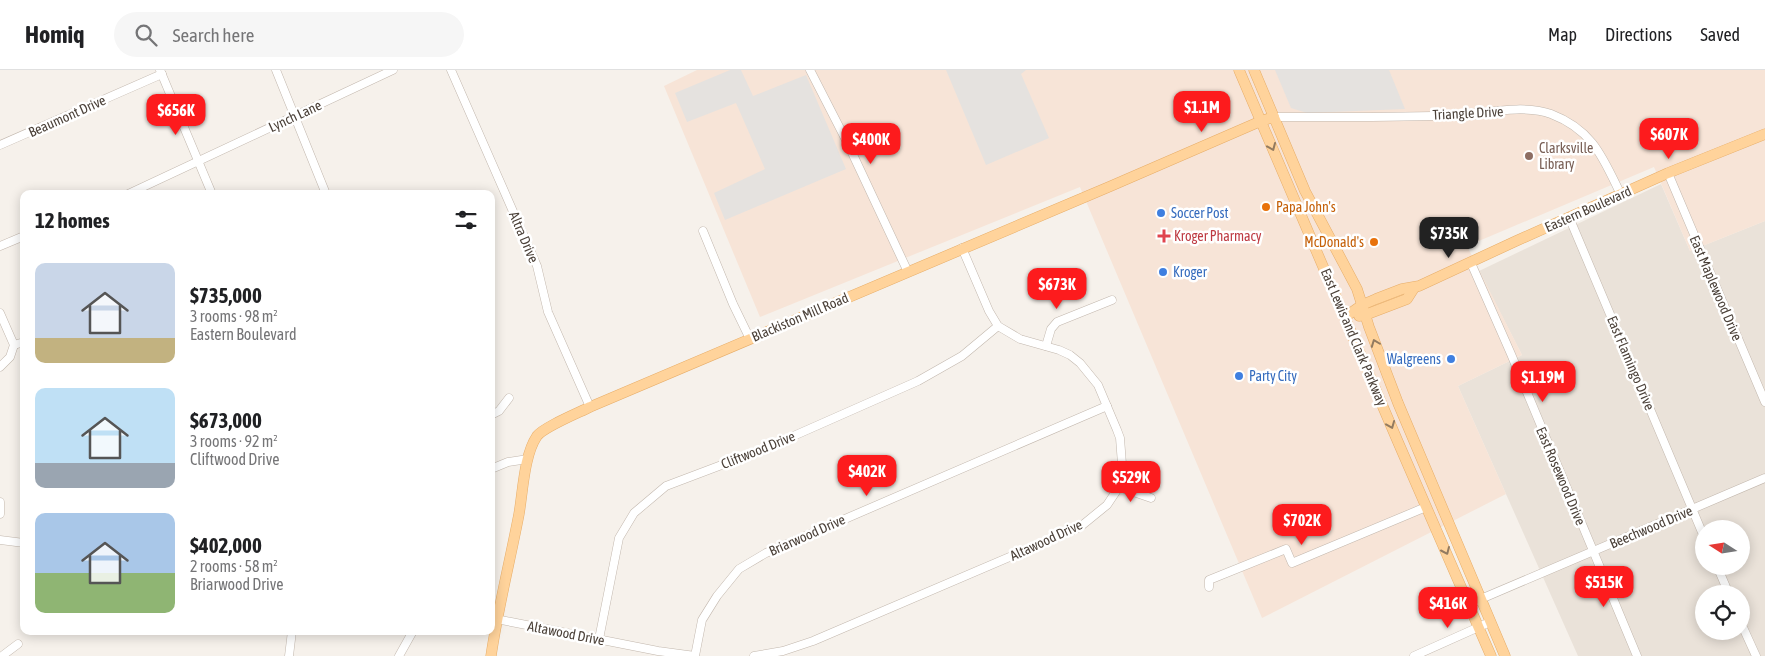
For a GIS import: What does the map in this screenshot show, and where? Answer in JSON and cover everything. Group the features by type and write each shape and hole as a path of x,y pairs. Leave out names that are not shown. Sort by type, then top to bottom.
{"main road":[{"name":"East Lewis and Clark Parkway","path":"1239,70 1491,656"},
{"name":"East Lewis and Clark Parkway","path":"1254,70 1305,191 1357,289 1398,403 1505,656"},
{"name":"Blackiston Mill Road","path":"495,615 518,516 528,459 533,444 541,433 590,407 1274,117"},
{"name":"Eastern Boulevard","path":"1345,317 1407,299 1414,288 1569,217 1765,134"},
{"name":"Blackiston Mill Road","path":"491,656 493,635"}],"street":[{"path":"276,70 324,190"},
{"name":"Lynch Lane","path":"137,190 393,70"},
{"name":"Altra Drive","path":"451,70 537,266 548,312 590,407"},
{"path":"810,70 848,144 908,272"},
{"path":"161,72 210,190"},
{"name":"Beaumont Drive","path":"0,145 161,72"},
{"name":"Triangle Drive","path":"1274,117 1456,115 1525,109 1550,113 1569,123 1590,138 1598,149 1621,195"},
{"name":"East Maplewood Drive","path":"1668,174 1765,402"},
{"name":"East Flamingo Drive","path":"1569,217 1696,520"},
{"path":"702,231 750,339"},
{"path":"0,246 20,238"},
{"path":"962,248 989,311 998,326"},
{"name":"East Rosewood Drive","path":"1470,263 1511,354 1637,656"},
{"path":"1046,346 1051,329 1057,322 1112,300"},
{"path":"0,313 14,345 10,357 0,367"},
{"name":"Altawood Drive","path":"754,656 782,651 813,641 1080,527 1107,505 1119,487 1122,464 1120,438 1098,385 1080,363 1070,355 1020,339 998,326"},
{"name":"Cliftwood Drive","path":"599,639 619,538 634,513 666,486 764,449 918,381 962,356 998,326"},
{"path":"14,345 20,343"},
{"path":"495,414 509,398"},
{"name":"Briarwood Drive","path":"695,656 702,620 717,596 739,569 774,550 1107,406"},
{"path":"495,467 508,462 528,459"},
{"name":"Beechwood Drive","path":"1468,604 1765,478"},
{"path":"1119,487 1151,498"},
{"path":"0,502 0,514"},
{"path":"1208,587 1209,580 1286,549 1292,563 1426,507"},
{"path":"0,540 20,542"},
{"name":"Altawood Drive","path":"495,619 658,651 695,656"},
{"path":"1414,656 1490,622"},
{"path":"289,656 292,635"},
{"path":"399,656 410,635"},
{"path":"1749,640 1756,656"},
{"path":"2,656 18,644"}],"shaded area":[{"path":"697,70 1765,70 1765,221 1690,251 1654,167 1467,246 1522,355 1458,386 1506,494 1262,618 1080,187 760,317 664,86"},
{"path":"730,70 741,70 753,96 806,75 846,169 725,220 714,193 765,169 736,103 687,122 675,93"},
{"path":"946,70 1026,70 1021,74 1049,138 986,165"},
{"path":"1275,70 1389,70 1405,109 1307,113 1291,108"},
{"path":"1661,184 1690,251 1765,221 1765,656 1578,656 1458,386 1522,355 1479,271"}],"place":[{"name":"Clarksville Library","path":"1529,156"},
{"name":"Papa John's","path":"1266,207"},
{"name":"Soccer Post","path":"1161,213"},
{"name":"Kroger Pharmacy","path":"1164,236"},
{"name":"McDonald's","path":"1374,242"},
{"name":"Kroger","path":"1163,272"},
{"name":"Walgreens","path":"1451,359"},
{"name":"Party City","path":"1239,376"}]}
